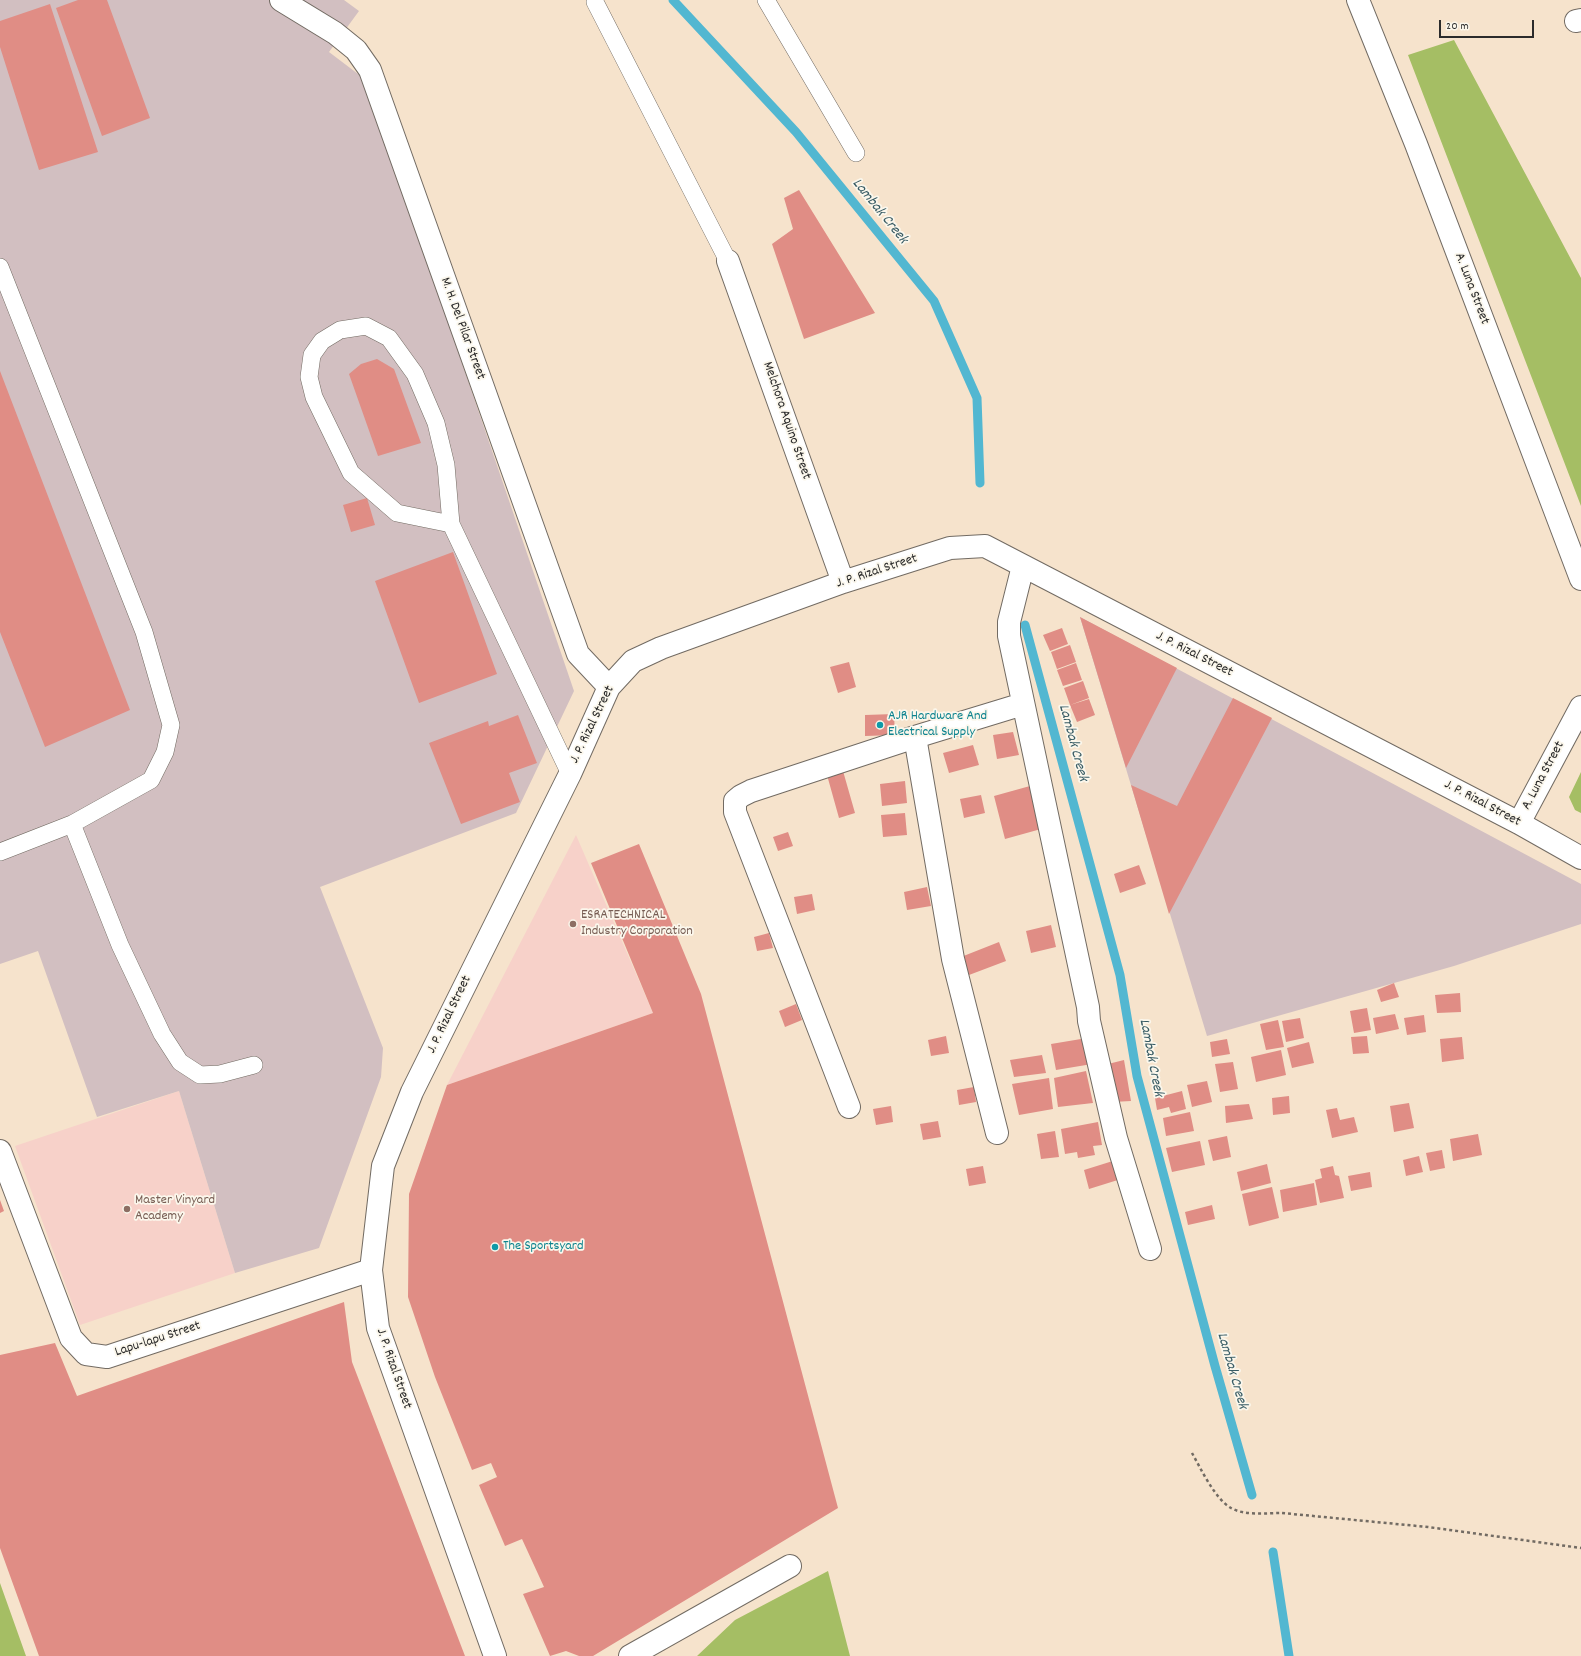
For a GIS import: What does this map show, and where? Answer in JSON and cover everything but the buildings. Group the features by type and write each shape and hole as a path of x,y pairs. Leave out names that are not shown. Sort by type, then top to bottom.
{"street":[{"name":"M. H. Del Pilar Street","path":"281,0 336,34 356,50 370,70 578,654 609,686"},
{"name":"A. Luna Street","path":"1358,0 1416,144 1581,579"},
{"name":"Melchora Aquino Street","path":"728,260 843,582"},
{"name":"J. P. Rizal Street","path":"496,1656 378,1328 371,1270 383,1166 412,1092 570,774 609,686 634,661 661,648 843,582 950,548 985,546 1519,823 1581,858"},
{"path":"1023,566 1009,622 1009,636 1088,1007 1089,1021 1116,1138 1150,1249"},
{"path":"848,1107 735,812 736,801 741,796 751,791 915,737 1023,704"},
{"name":"A. Luna Street","path":"1519,823 1581,707"},
{"path":"915,737 953,960 997,1133"},
{"name":"Lapu-lapu Street","path":"0,1151 71,1338 86,1354 107,1357 371,1270"},
{"path":"630,1656 790,1566"}],"lane":[{"path":"766,0 856,153"},
{"path":"595,2 728,260"},
{"path":"0,267 144,632 171,725 165,752 151,780 72,824 0,852"},
{"path":"451,524 397,513 351,473 314,397 309,377 312,355 322,341 340,330 366,326 389,338 414,374 436,423 446,465 451,524 570,774"},
{"path":"72,824 120,945 162,1034 180,1062 200,1075 220,1074 254,1065"}],"path":[{"path":"1192,1453 1218,1497 1230,1508 1239,1511 1282,1513 1428,1527 1581,1548"}],"shaded area":[{"path":"0,0 344,0 359,11 329,52 362,77 430,269 574,691 516,813 320,887 383,1048 381,1077 319,1248 235,1273 179,1091 97,1117 38,951 0,964"},
{"path":"1080,617 1581,884 1581,924 1454,966 1207,1036"},
{"name":"ESRATECHNICAL Industry Corporation","path":"576,835 653,1013 447,1085"},
{"name":"Master Vinyard Academy","path":"179,1091 235,1273 80,1325 15,1146"}],"green space":[{"path":"1454,40 1581,278 1581,506 1408,55"},
{"path":"1581,772 1581,813 1575,810 1569,797"},
{"path":"828,1571 850,1656 697,1656 735,1620"},
{"path":"0,1583 26,1656 0,1656"}],"waterway":[{"name":"Lambak Creek","path":"673,0 796,132 934,301 977,398 980,483"},
{"name":"Lambak Creek","path":"1025,625 1120,975 1137,1076 1215,1366 1252,1495"},
{"name":"Lambak Creek","path":"1273,1552 1289,1656"}],"place":[{"name":"AJR Hardware And Electrical Supply","path":"880,725"},
{"name":"ESRATECHNICAL Industry Corporation","path":"573,924"},
{"name":"Master Vinyard Academy","path":"127,1209"},
{"name":"The Sportsyard","path":"495,1247"}]}
